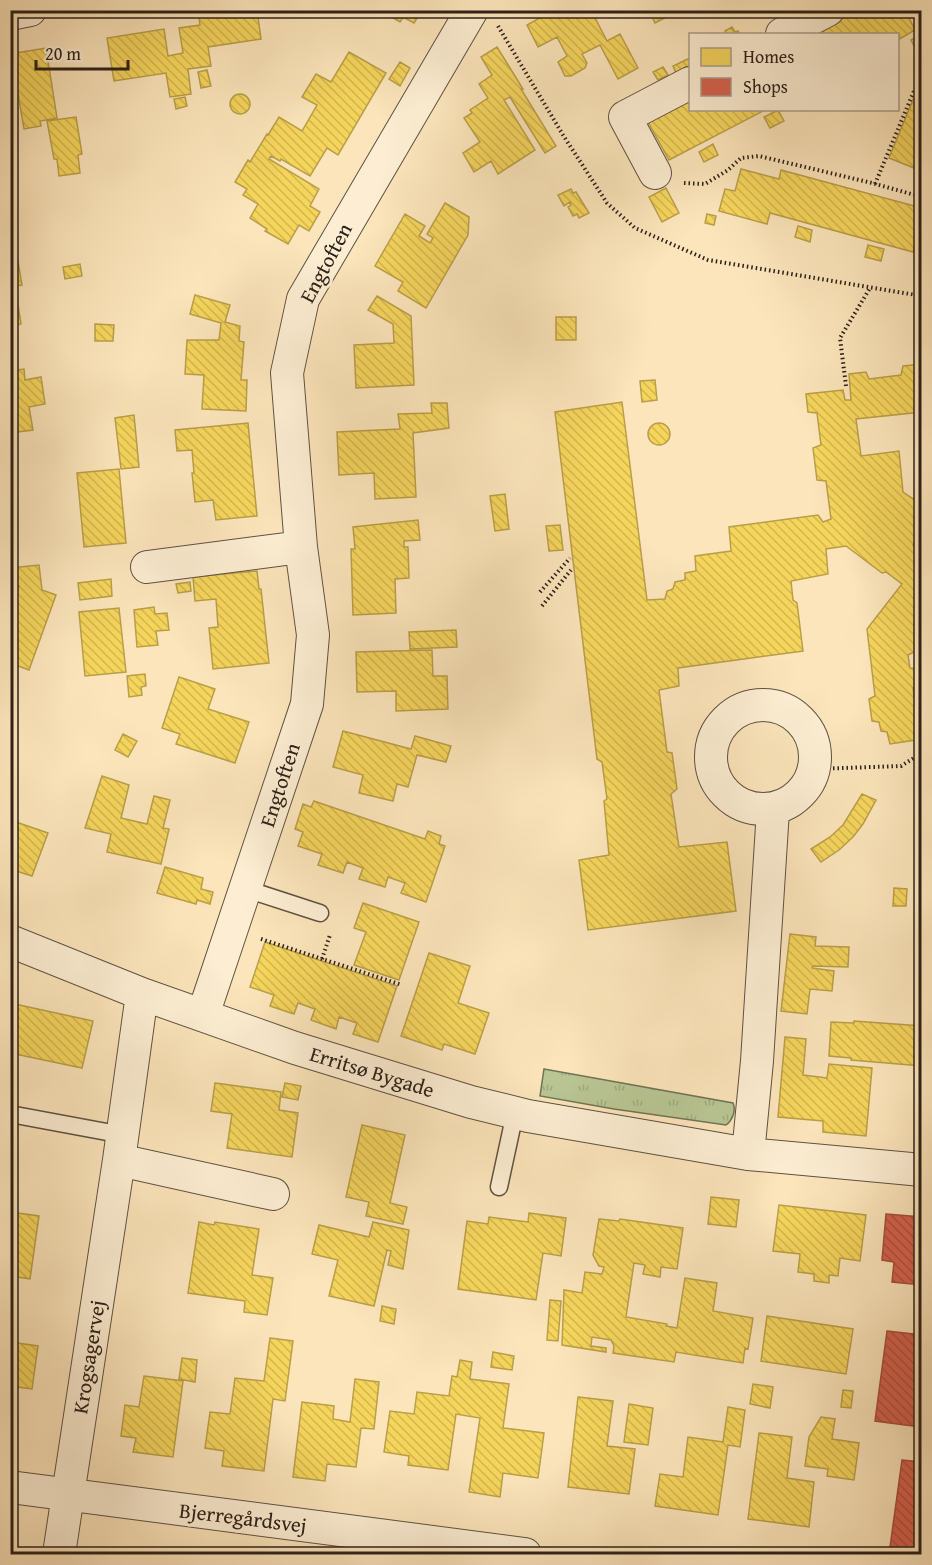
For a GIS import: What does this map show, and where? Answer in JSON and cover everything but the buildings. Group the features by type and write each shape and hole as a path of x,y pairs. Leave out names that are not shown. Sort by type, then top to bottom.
{"street":[{"path":"10,14 30,10"},
{"name":"Engtoften","path":"203,1016 307,704 313,635 301,547 287,373 303,299 472,10"},
{"path":"784,33 828,10"},
{"path":"655,173 625,117 689,84"},
{"path":"147,567 301,547"},
{"path":"768,704 796,715 802,723 813,739 815,769 798,798 773,810 743,807 720,788 710,760 717,731 738,710 768,704"},
{"path":"748,1154 758,1052 773,810"},
{"name":"Erritsø Bygade","path":"10,941 203,1016 317,1055 514,1113 748,1154 921,1170"},
{"name":"Krogsagervej","path":"59,1554 121,1148 142,993"},
{"path":"121,1148 273,1194"},
{"name":"Bjerregårdsvej","path":"10,1486 525,1554"}],"lane":[{"path":"246,889 320,913"},
{"path":"500,1187 514,1113"},
{"path":"10,1114 121,1148"}],"path":[{"path":"911,10 921,26"},
{"path":"875,184 914,91 921,94"},
{"path":"655,173 674,183 705,184 728,170 741,158 759,156 921,197"},
{"path":"846,386 840,338 870,288"},
{"path":"540,592 570,558"},
{"path":"542,606 571,570"},
{"path":"815,769 901,766 921,753"},
{"path":"232,929 402,985"}],"green space":[{"path":"544,1069 733,1103 733,1115 726,1125 540,1096"}]}
